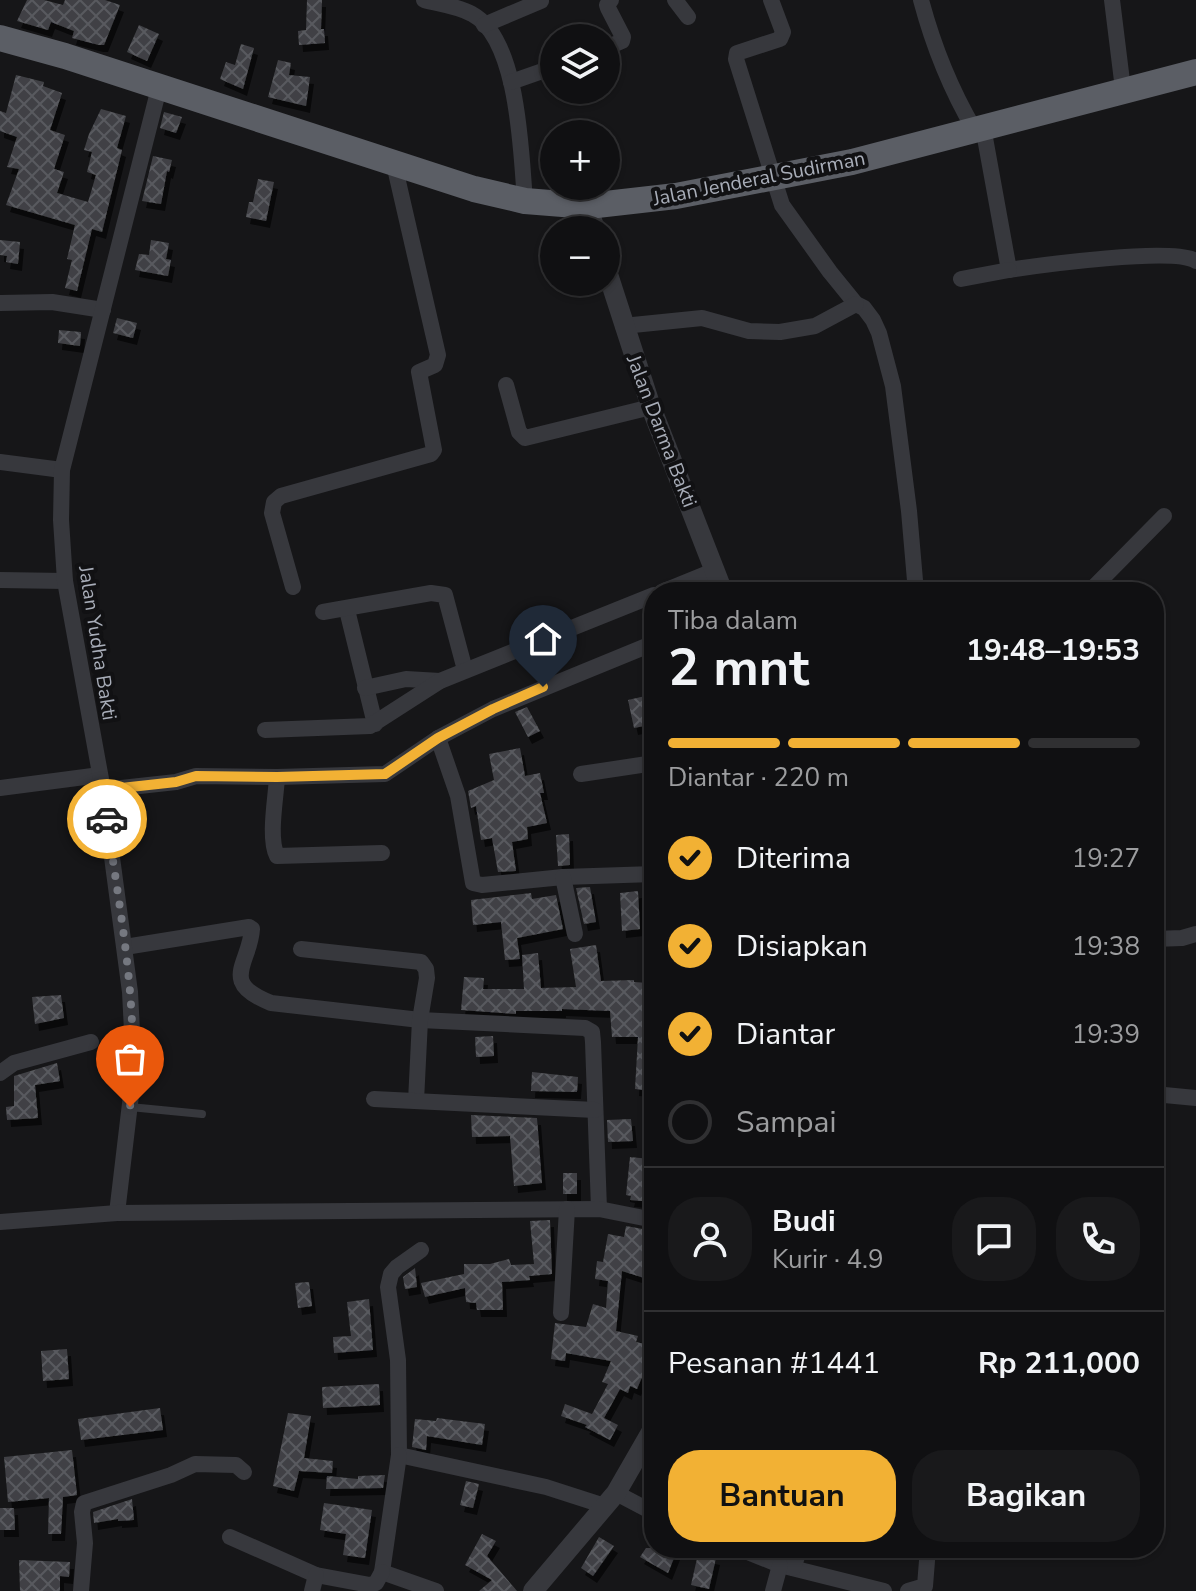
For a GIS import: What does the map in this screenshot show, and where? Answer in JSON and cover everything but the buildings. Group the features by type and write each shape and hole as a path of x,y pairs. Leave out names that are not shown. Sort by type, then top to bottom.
{"highway":[{"name":"Jalan Jenderal Sudirman","path":"0,38 474,189 583,216"},
{"name":"Jalan Jenderal Sudirman","path":"599,216 676,196 852,162 1196,72"}],"street":[{"path":"424,0 476,13 541,1"},
{"path":"611,0 607,5 616,24"},
{"path":"675,0 688,17"},
{"path":"771,0 783,35 780,39 737,53 736,59 785,211 856,304 867,313 879,333 893,386 915,582"},
{"path":"921,0 932,39 957,100 978,128 1009,270"},
{"path":"1112,0 1123,89"},
{"path":"476,13 497,43 516,97 525,201"},
{"path":"511,82 540,72"},
{"name":"Jalan Yudha Bakti","path":"117,1213 134,1070 130,992 101,782 65,581 62,470 159,88"},
{"path":"293,587 272,513 274,502 281,496 431,454 434,450 419,372 435,365 438,355 394,164"},
{"path":"961,279 1009,270 1134,257 1183,256 1196,261"},
{"name":"Jalan Darma Bakti","path":"614,296 651,407 720,582"},
{"path":"0,303 52,302 103,310"},
{"path":"623,326 702,318 749,331 780,332 815,326 856,304"},
{"path":"506,385 519,432 525,438 651,407"},
{"path":"0,462 62,470"},
{"path":"1099,582 1164,516"},
{"path":"687,582 716,570"},
{"path":"0,580 65,581"},
{"path":"323,612 431,593 445,595 465,670"},
{"path":"265,730 359,728 375,724 440,681 644,599"},
{"path":"347,610 375,724"},
{"path":"0,788 101,782 176,782 196,776 385,774 438,738 493,709 644,647"},
{"path":"365,688 406,679 440,681"},
{"path":"438,738 458,796 473,883 482,885 563,877 644,874"},
{"path":"581,774 644,765"},
{"path":"277,777 273,836 277,856 382,853"},
{"path":"563,877 575,934"},
{"path":"125,947 249,927 251,938 240,965 240,975 243,984 259,998 271,1003 420,1020 585,1028 592,1032 593,1042 599,1209"},
{"path":"1164,939 1196,934"},
{"path":"301,949 421,962 427,978 420,1020 416,1101"},
{"path":"0,1073 14,1063 91,1042"},
{"path":"1164,1095 1196,1098"},
{"path":"374,1099 595,1110"},
{"path":"561,1313 567,1209"},
{"path":"0,1222 117,1213 567,1209 599,1209 644,1218"},
{"path":"230,1537 314,1583 376,1583 382,1572 399,1455 398,1360 388,1287 391,1274 397,1267 421,1250"},
{"path":"533,1591 611,1500 644,1444"},
{"path":"399,1455 611,1500 644,1510"},
{"path":"81,1591 84,1503 200,1463 236,1465 244,1472"},
{"path":"765,1558 884,1591"},
{"path":"773,1591 792,1558"},
{"path":"919,1589 926,1558"},
{"path":"382,1572 436,1591"}],"lane":[{"path":"130,1107 202,1114"}],"way so far":[{"path":"107,819 130,992 134,1070 130,1107"}],"route":[{"path":"107,819 103,790 176,782 196,776 385,774 438,738 543,687"}]}
